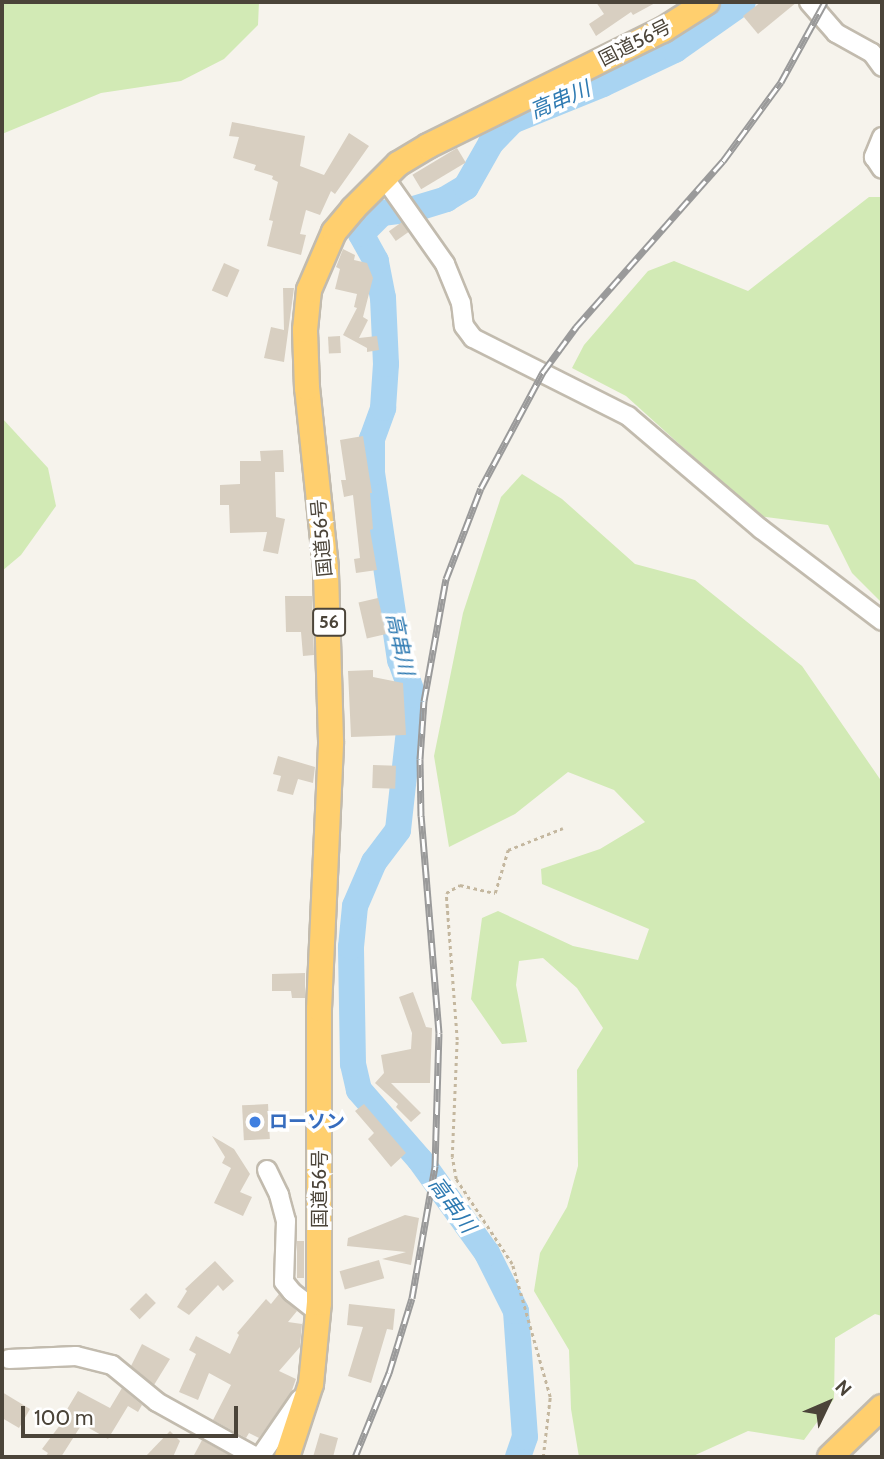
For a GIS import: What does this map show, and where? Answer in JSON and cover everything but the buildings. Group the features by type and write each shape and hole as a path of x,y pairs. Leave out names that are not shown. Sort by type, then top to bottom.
{"highway":[{"name":"国道56号","path":"287,1457 311,1384 318,1312 318,1009 331,741 330,647 304,330 309,290 334,232 391,186 428,146 663,30 708,2"},
{"path":"830,1457 882,1407"}],"street":[{"path":"809,2 836,33 872,53 882,67"},
{"path":"882,137 874,157 882,169"},
{"path":"391,186 445,264 461,303 464,326 473,338 628,416 761,529 882,621"},
{"path":"267,1171 279,1195 286,1221 284,1282 318,1312"},
{"path":"9,1359 76,1356 112,1365 157,1402 249,1455 311,1384"}],"path":[{"path":"543,1457 550,1397 512,1264 502,1244 456,1179 452,1157 457,1040 446,893 460,885 495,893 508,850 563,828"}],"green space":[{"path":"2,2 259,2 258,25 224,59 181,81 101,93 2,134"},
{"path":"869,197 882,197 882,603 852,573 828,525 759,516 626,396 572,368 584,345 648,271 674,261 748,291"},
{"path":"2,418 48,468 56,506 21,555 2,571"},
{"path":"522,474 562,499 635,564 695,580 802,666 882,782 882,1316 875,1314 835,1338 834,1399 804,1440 748,1431 691,1457 579,1457 571,1409 569,1350 534,1291 540,1253 567,1207 578,1166 577,1070 603,1028 577,988 543,958 519,961 516,985 527,1042 502,1044 471,999 482,918 498,911 573,946 638,960 649,929 542,884 541,869 600,849 645,822 614,790 568,772 515,814 449,847 434,756 463,613 501,497"}],"waterway":[{"name":"高串川","path":"518,1457 525,1437 516,1311 487,1253 420,1160 359,1090 353,1064 351,947 355,906 374,862 398,830 413,695 400,660 372,473 372,439 383,408 386,364 383,298 376,261 361,234 382,213 414,209 446,199 466,187 491,143 512,121 603,84 675,50 743,2"}],"railway":[{"path":"355,1457 389,1373 412,1298 435,1166 439,1033 421,816 420,759 424,701 446,579 481,488 543,372 576,327 723,161 781,82 825,2"}],"place":[{"name":"ローソン","path":"255,1122"}]}
